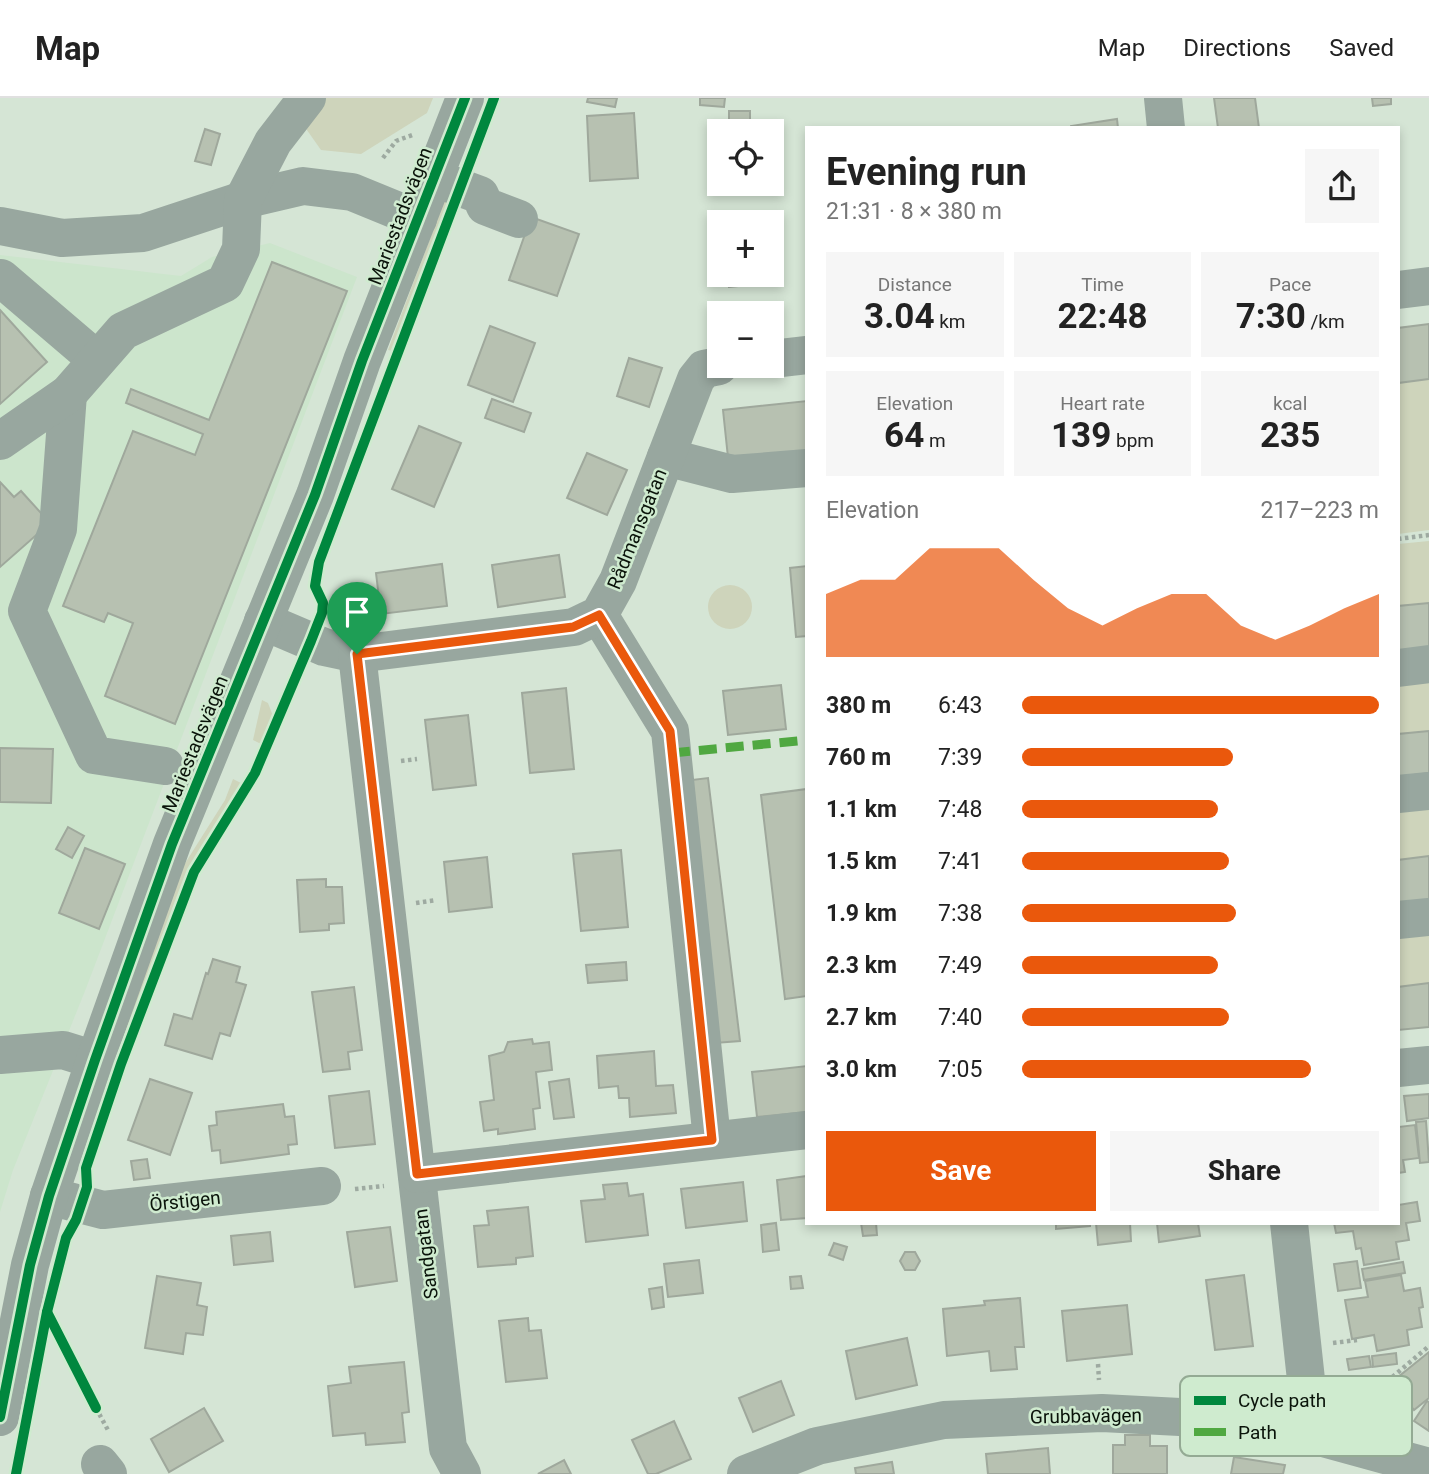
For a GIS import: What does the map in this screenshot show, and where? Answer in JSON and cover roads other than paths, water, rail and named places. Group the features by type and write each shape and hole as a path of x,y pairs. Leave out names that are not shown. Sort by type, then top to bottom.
{"street":[{"path":"0,441 68,394 123,331 225,283 241,249 243,200 273,142 307,98"},
{"name":"Mariestadsvägen","path":"0,1417 30,1265 49,1196 95,1060 172,844 316,495 362,362 465,98"},
{"path":"1163,98 1166,126"},
{"path":"434,178 480,195 485,206 519,219"},
{"path":"0,226 62,238 143,233 243,200 303,186 352,192 418,219"},
{"path":"1,278 97,360"},
{"path":"1400,290 1429,286"},
{"path":"784,358 805,355"},
{"name":"Rådmansgatan","path":"599,615 618,581 696,379 707,368"},
{"path":"68,394 58,529 13,612 94,755 165,766"},
{"path":"666,457 732,474 805,468"},
{"path":"263,621 324,647 357,654 573,627 599,615 670,731 712,1140"},
{"name":"Sandgatan","path":"357,654 406,1180 448,1448 462,1474"},
{"path":"1400,668 1429,664"},
{"path":"1400,794 1429,791"},
{"path":"1400,920 1429,916"},
{"path":"0,1055 63,1050 95,1060"},
{"path":"1400,1068 1429,1065"},
{"path":"406,1180 805,1130"},
{"name":"Örstigen","path":"49,1196 103,1210 335,1188"},
{"path":"1289,1225 1317,1376"},
{"name":"Grubbavägen","path":"746,1474 817,1446 944,1420 1102,1413 1180,1417"},
{"name":"Grubbavägen","path":"1402,1456 1429,1467"}]}
